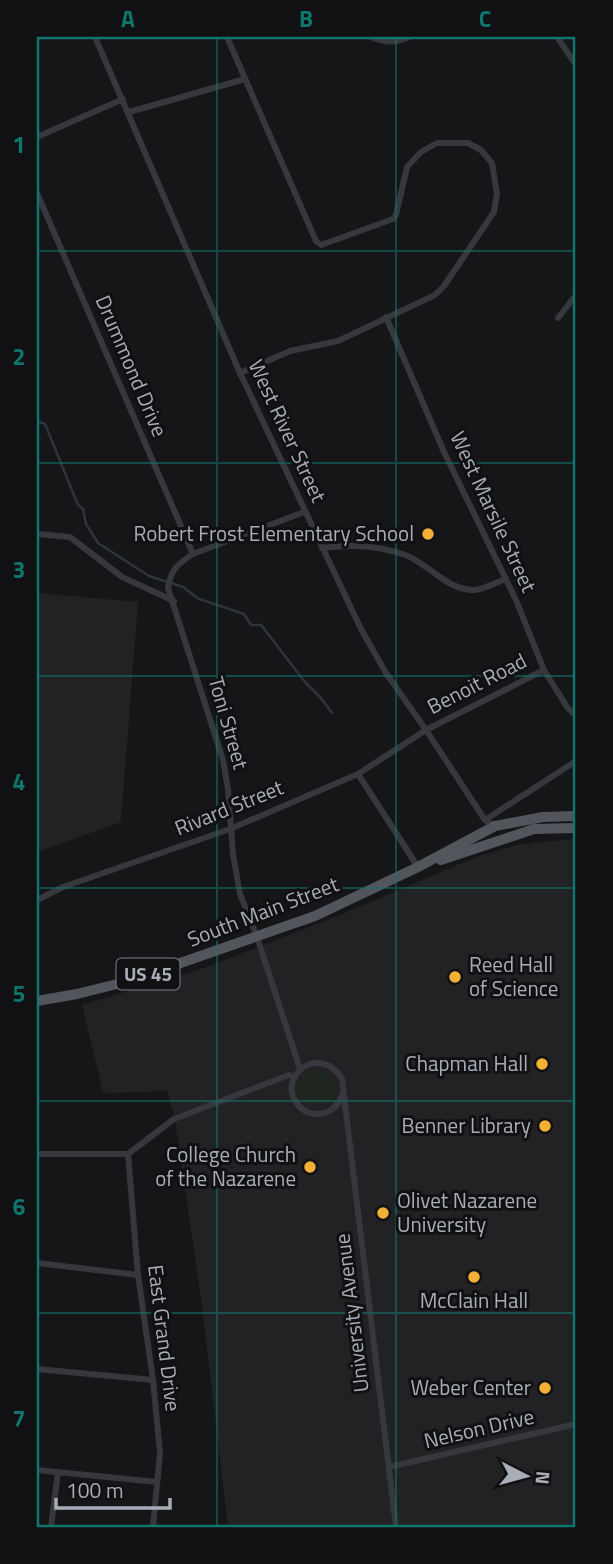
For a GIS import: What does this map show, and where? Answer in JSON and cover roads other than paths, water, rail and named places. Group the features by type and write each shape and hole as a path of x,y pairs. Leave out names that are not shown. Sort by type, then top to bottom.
{"main road":[{"name":"South Main Street","path":"37,1001 129,981 315,916 418,867 480,834 490,823 576,816"},
{"name":"South Main Street","path":"418,867 534,829 576,828"}],"street":[{"name":"West River Street","path":"95,37 240,373 361,629 386,673 490,823"},
{"path":"226,37 316,241 321,245 396,215 407,167 421,152 437,143 468,143 481,150 492,163 497,194 494,212 484,229 435,295 338,341 290,351 240,373"},
{"path":"371,37 396,43 410,37"},
{"path":"557,37 576,65"},
{"path":"129,112 245,79"},
{"path":"37,137 123,99"},
{"name":"Drummond Drive","path":"37,193 193,554"},
{"path":"558,317 576,295"},
{"name":"West Marsile Street","path":"386,317 444,452 506,579 544,670 567,707 576,716"},
{"path":"193,554 304,512"},
{"path":"37,534 70,537 122,577 174,601"},
{"path":"322,548 359,546 387,550 409,557 455,586 476,590 506,579"},
{"name":"Toni Street","path":"193,554 178,563 169,578 169,592 223,760 240,894 257,937"},
{"name":"Benoit Road","path":"426,730 544,670"},
{"name":"Rivard Street","path":"37,900 63,887 230,829 358,774 426,730"},
{"name":"South Main Street","path":"490,823 576,761"},
{"path":"358,774 418,867"},
{"path":"257,937 300,1069 295,1077 292,1093 295,1102 308,1113 325,1113 333,1110 342,1095"},
{"name":"University Avenue","path":"300,1069 315,1063 331,1066 342,1079 396,1527"},
{"path":"37,1154 128,1154 174,1119 289,1075 295,1077"},
{"name":"East Grand Drive","path":"128,1154 138,1275 160,1453 153,1527"},
{"path":"37,1262 138,1275"},
{"path":"37,1369 153,1380"},
{"name":"Nelson Drive","path":"389,1467 576,1424"},
{"path":"37,1470 158,1482"},
{"path":"51,1527 58,1472"}],"waterway":[{"path":"37,421 45,424 78,505 83,509 86,524 98,543 149,576 183,587 199,599 244,614 251,625 261,625 332,713"}],"place":[{"name":"Robert Frost Elementary School","path":"428,534"},
{"name":"Reed Hall of Science","path":"455,977"},
{"name":"Chapman Hall","path":"542,1064"},
{"name":"Benner Library","path":"545,1126"},
{"name":"College Church of the Nazarene","path":"310,1167"},
{"name":"Olivet Nazarene University","path":"383,1213"},
{"name":"McClain Hall","path":"474,1277"},
{"name":"Weber Center","path":"545,1388"}]}
